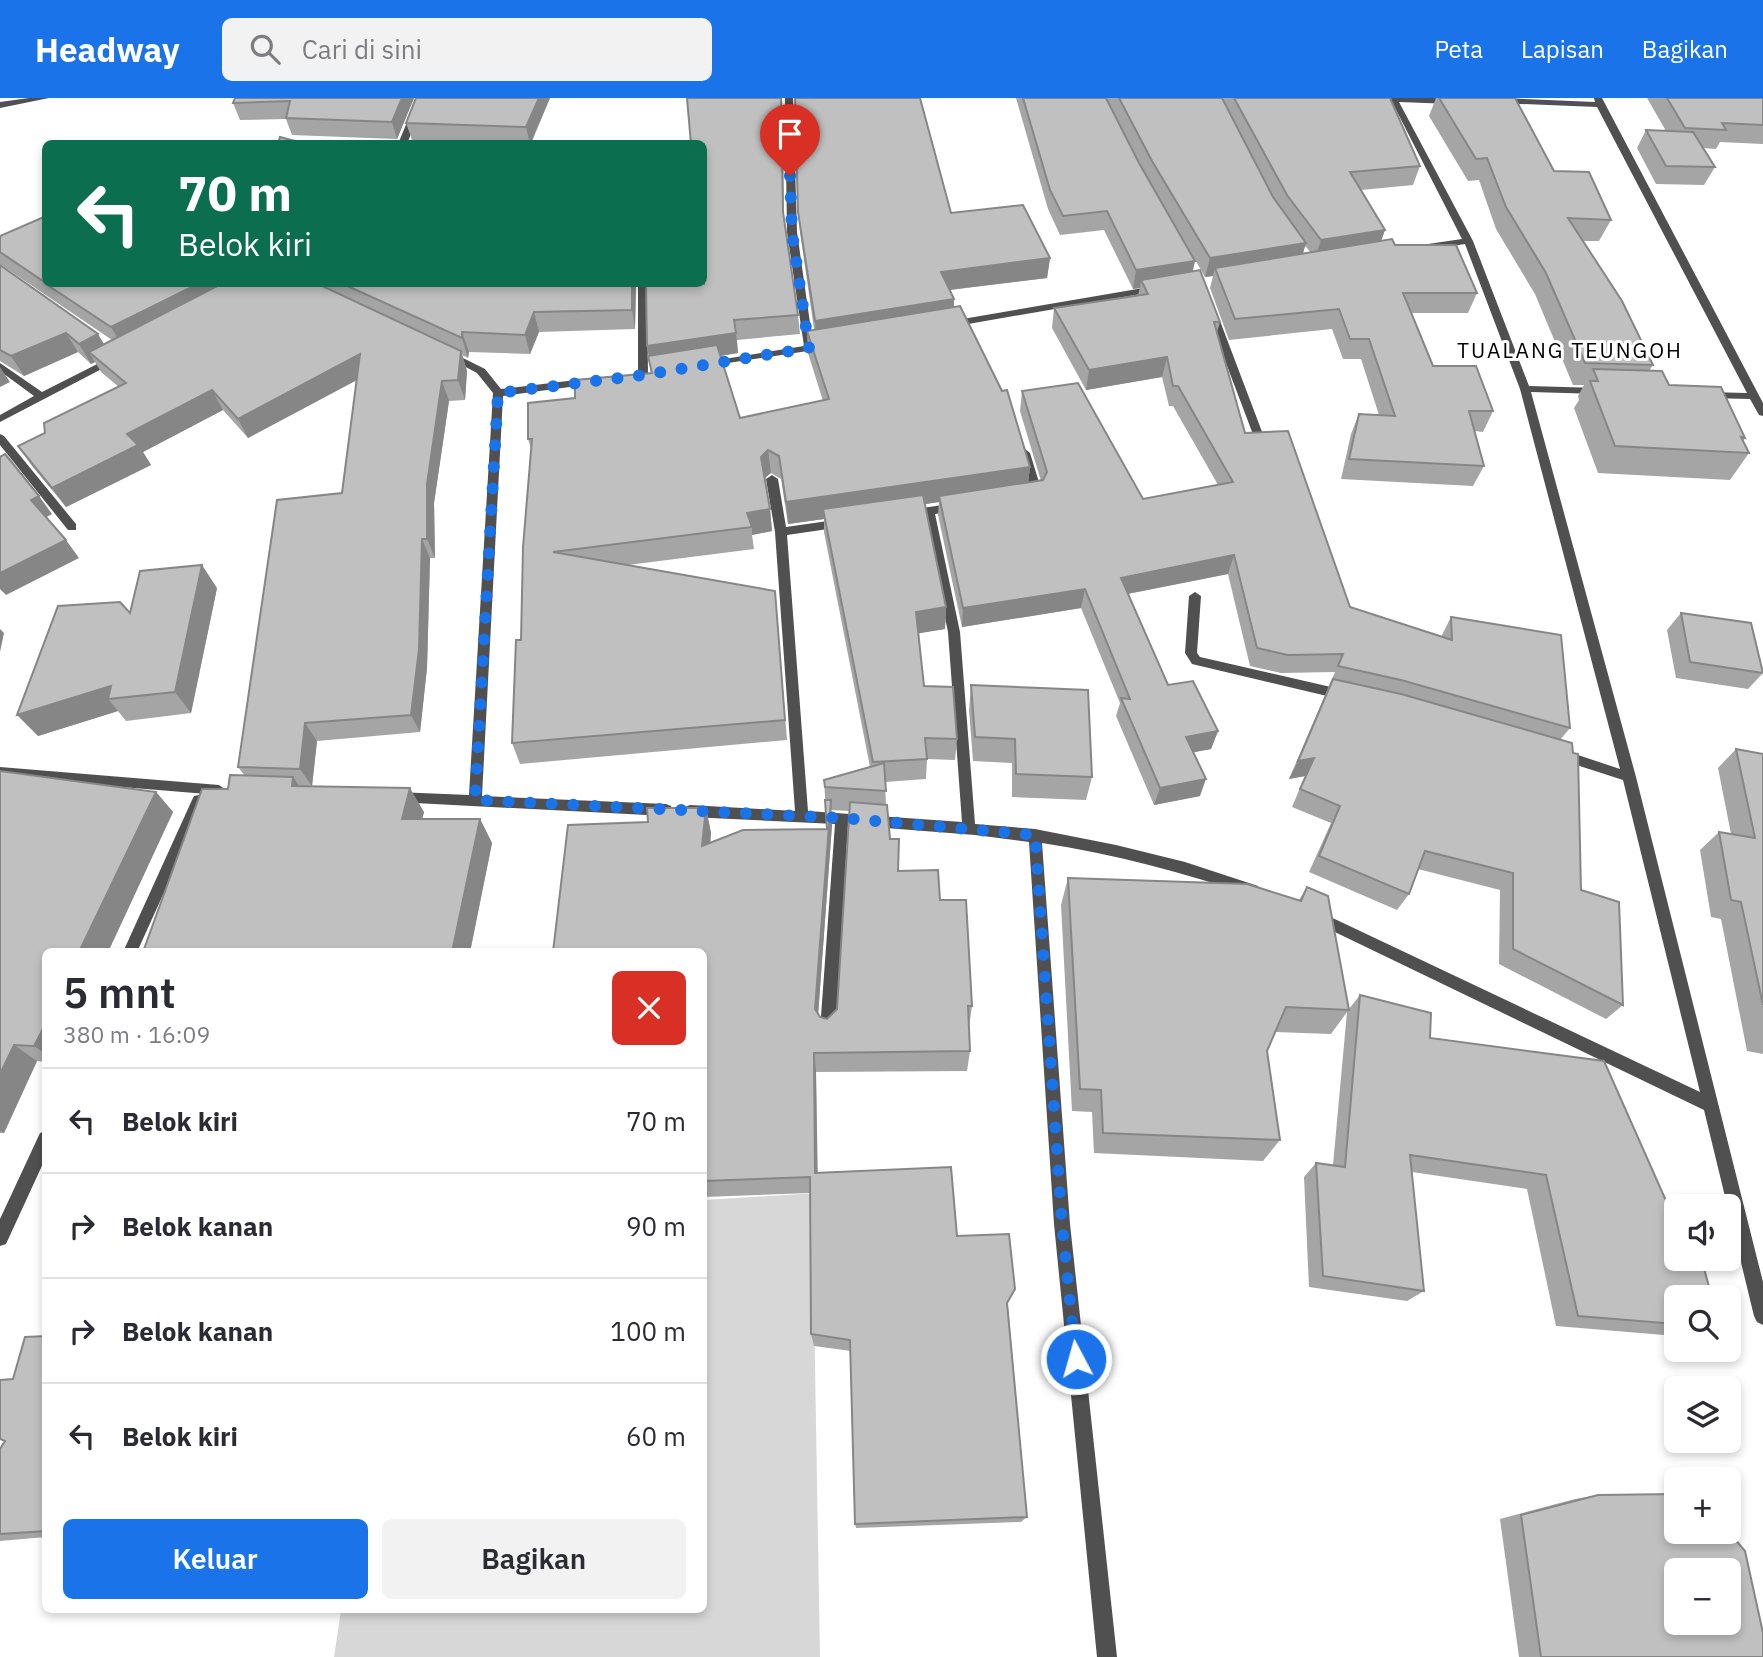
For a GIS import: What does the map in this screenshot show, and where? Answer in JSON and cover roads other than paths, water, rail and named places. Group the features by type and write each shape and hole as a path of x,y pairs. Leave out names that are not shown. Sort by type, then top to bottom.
{"street":[{"path":"0,105 45,98"},
{"path":"404,140 421,98"},
{"path":"789,98 792,232 809,348"},
{"path":"1461,101 1392,99 1468,241 1525,389 1629,777 1763,1316"},
{"path":"1489,101 1599,101 1763,414"},
{"path":"1416,249 1468,241"},
{"path":"944,325 1174,286"},
{"path":"642,287 643,375"},
{"path":"1210,307 1259,436"},
{"path":"699,366 836,344"},
{"path":"0,419 122,354 111,346"},
{"path":"440,350 481,371 498,393 475,800"},
{"path":"0,366 42,397"},
{"path":"630,376 657,373"},
{"path":"498,393 604,380"},
{"path":"1525,389 1606,392"},
{"path":"1700,395 1754,397"},
{"path":"0,438 72,527"},
{"path":"1020,439 1036,492 1021,498"},
{"path":"772,479 781,531 803,817"},
{"path":"889,517 968,505"},
{"path":"929,512 954,632 969,828"},
{"path":"781,531 862,521"},
{"path":"1195,596 1191,653 1196,661 1353,697"},
{"path":"1544,749 1629,777"},
{"path":"0,772 231,791"},
{"path":"132,948 204,790"},
{"path":"380,796 842,818 1035,835 1130,852 1205,872 1267,895"},
{"path":"828,1030 842,818"},
{"path":"1035,835 1062,1224 1107,1657"},
{"path":"1304,911 1710,1105"},
{"path":"0,1238 42,1147"}],"district":[{"name":"TUALANG TEUNGOH","path":"1570,350"}]}
